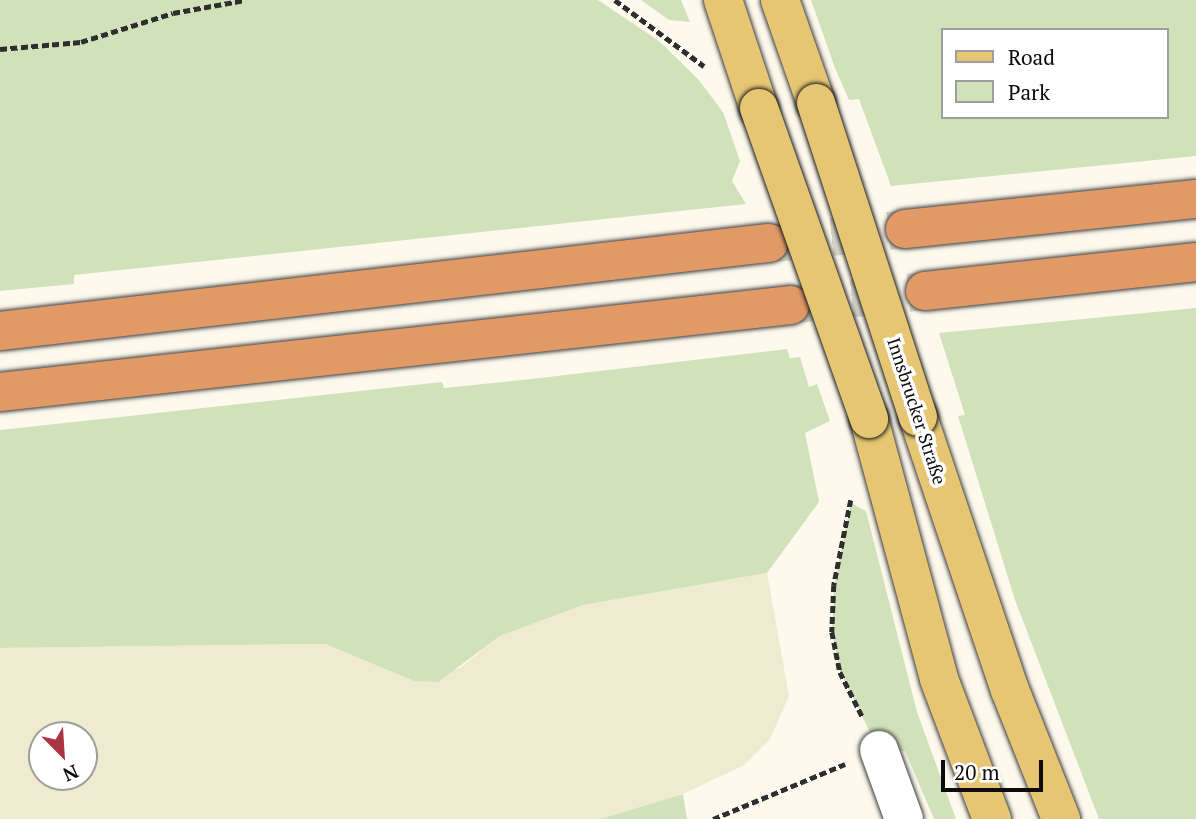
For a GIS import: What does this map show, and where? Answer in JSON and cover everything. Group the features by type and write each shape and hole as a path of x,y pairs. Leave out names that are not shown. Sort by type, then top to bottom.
{"highway":[{"path":"1102,207 1196,181"},
{"path":"905,229 1196,199"},
{"path":"0,331 769,243"},
{"path":"925,291 1196,262"},
{"path":"0,392 790,304"}],"main road":[{"path":"723,0 869,419 939,679 992,819"},
{"name":"Innsbrucker Straße","path":"780,0 1010,690 1061,819"}],"street":[{"path":"878,750 904,819"}],"path":[{"path":"0,49 81,42 173,13 245,0"},
{"path":"615,0 701,61 707,71"},
{"path":"850,491 834,585 832,632 840,672 878,750"},
{"path":"713,819 810,778"}],"shaded area":[{"path":"767,573 789,696 770,739 744,765 683,794 600,819 0,819 0,648 325,644 414,681 460,668 500,636 583,605"}],"green space":[{"path":"0,0 598,0 659,41 698,79 723,112 740,161 732,181 746,204 74,275 74,284 0,291"},
{"path":"641,0 681,0 690,22 669,20"},
{"path":"811,0 1196,0 1196,156 891,186 859,99 849,100"},
{"path":"1196,308 1196,819 1099,819 1015,600 958,416 965,415 939,333"},
{"path":"787,349 790,358 800,357 809,387 817,384 830,421 805,433 819,502 767,573 583,605 500,636 438,682 414,681 325,644 0,648 0,430 442,382 444,388"},
{"path":"851,503 866,511 917,712 956,819 934,819 905,751 879,750 840,672 832,632 834,585"},
{"path":"683,794 687,819 600,819"}],"tunnel":[{"path":"775,243 905,229"},
{"path":"795,304 925,291"}]}
